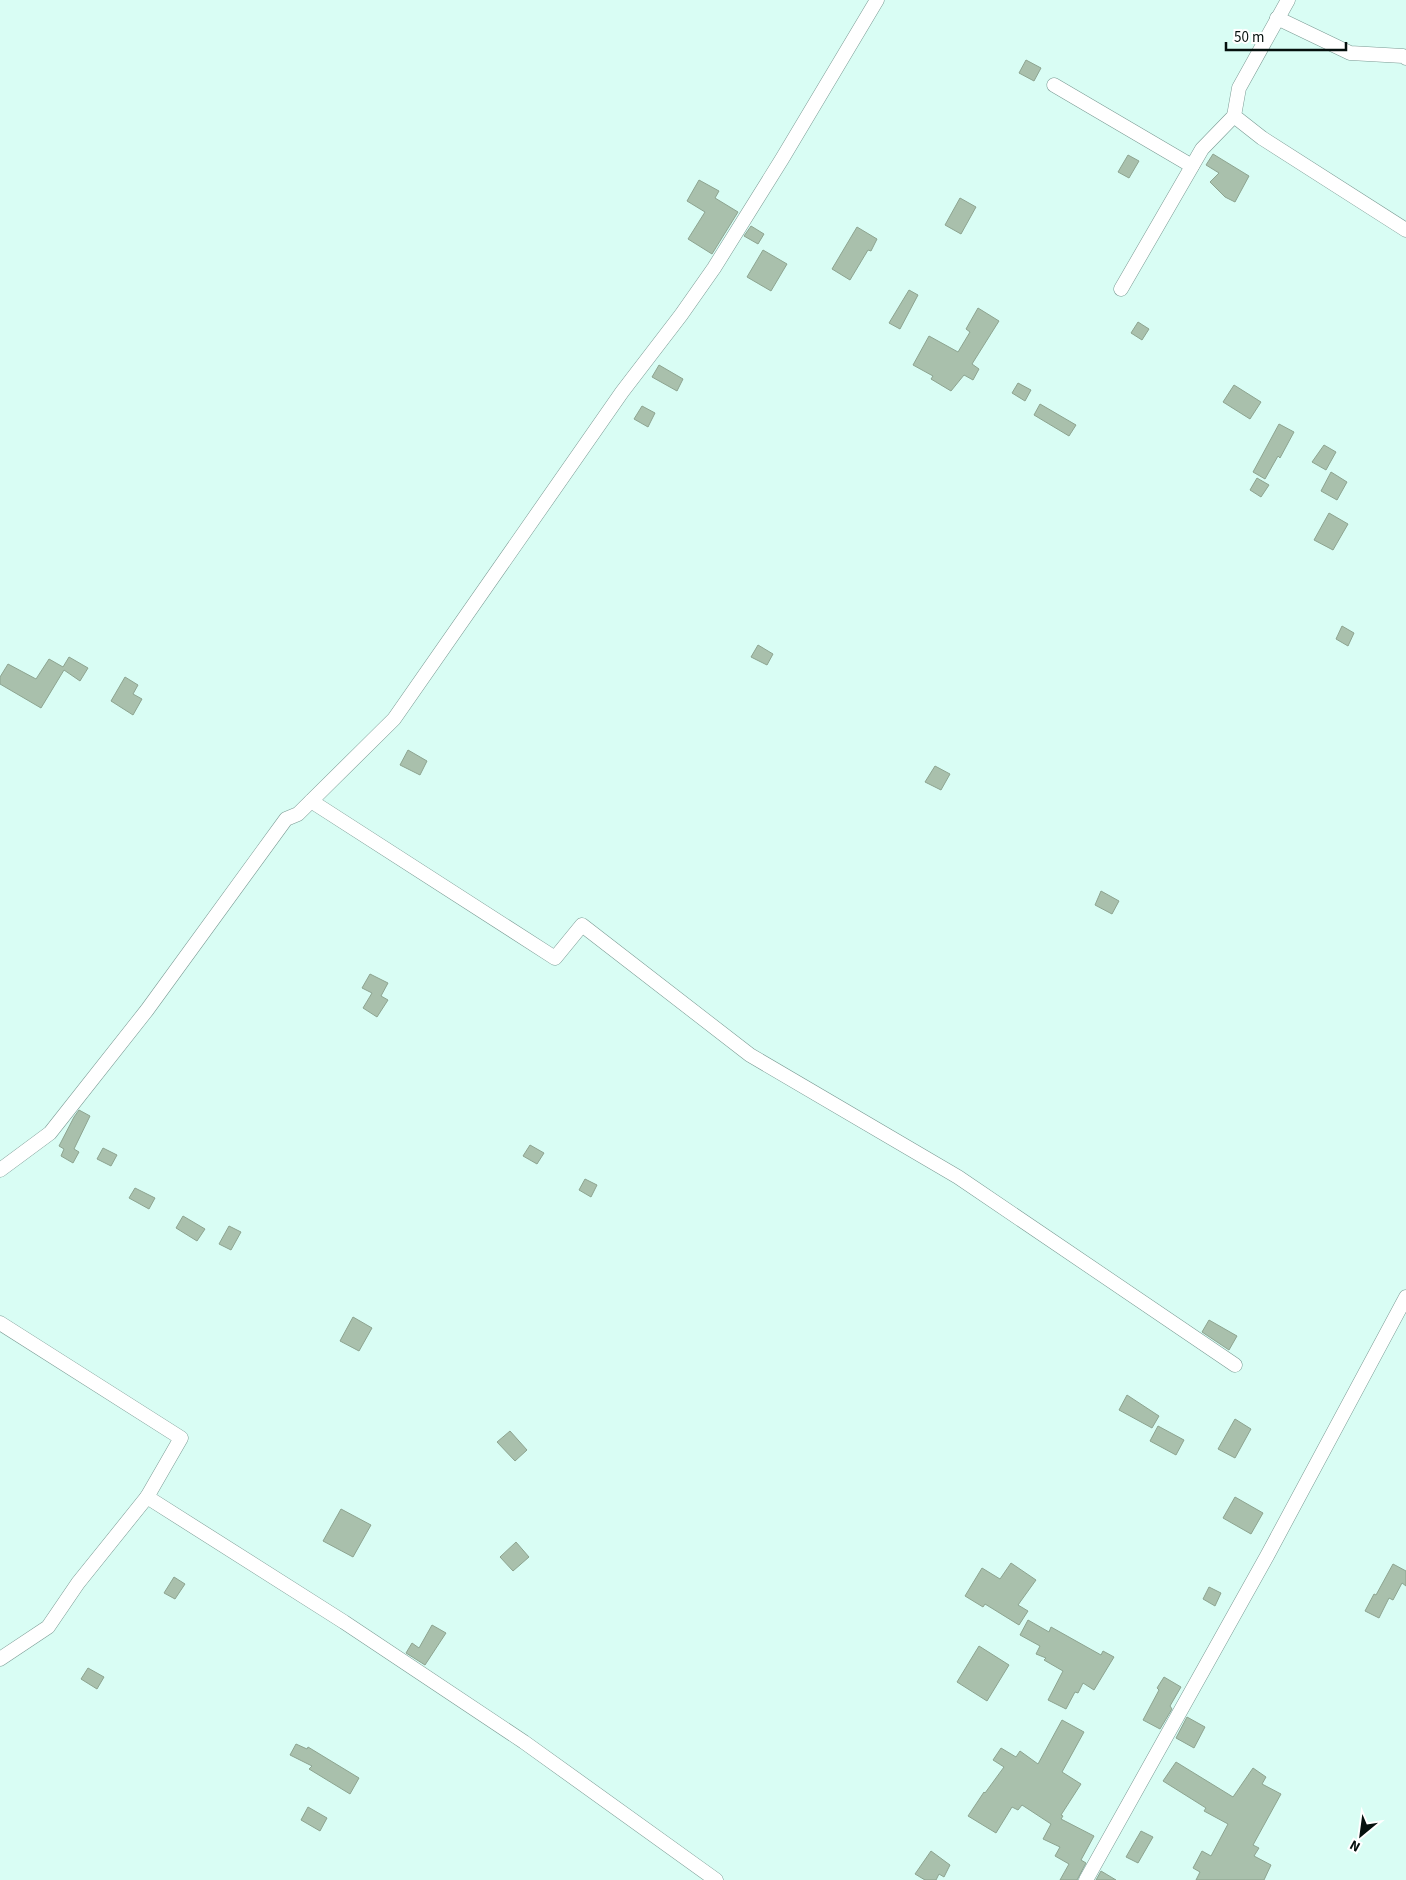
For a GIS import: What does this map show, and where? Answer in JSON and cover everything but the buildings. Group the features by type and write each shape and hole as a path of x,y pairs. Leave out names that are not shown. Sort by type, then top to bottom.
{"street":[{"path":"0,1170 50,1133 147,1010 286,818 298,814 394,719 622,392 681,315 714,268 877,0"},
{"path":"1121,289 1202,149 1234,116 1239,88 1276,18 1288,0"},
{"path":"1276,18 1350,53 1403,56 1406,58"},
{"path":"1054,85 1192,166"},
{"path":"1234,116 1262,138 1406,230"},
{"path":"311,801 555,958 582,925 750,1055 958,1177 1235,1365"},
{"path":"1086,1880 1266,1556 1406,1297"},
{"path":"0,1323 181,1438 147,1497 78,1583 48,1626 0,1659"},
{"path":"147,1497 344,1622 507,1731 716,1880"}]}
